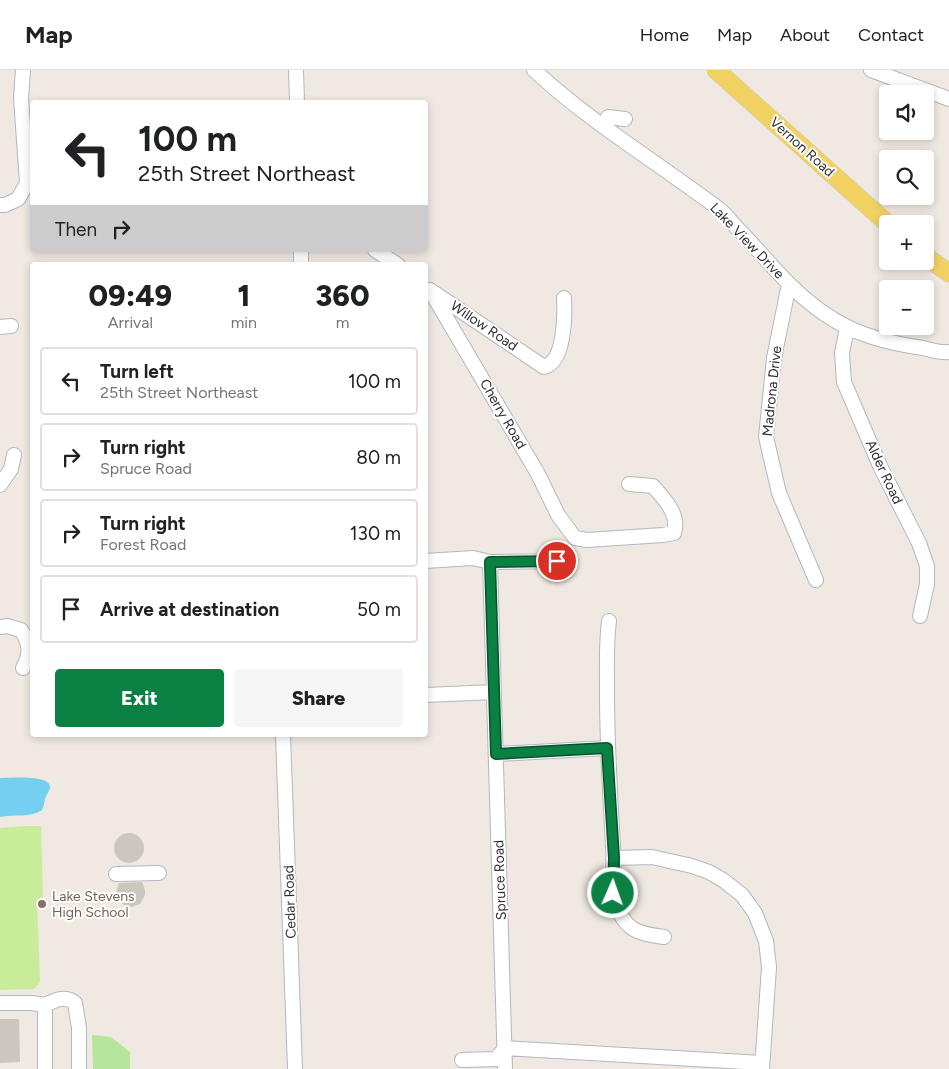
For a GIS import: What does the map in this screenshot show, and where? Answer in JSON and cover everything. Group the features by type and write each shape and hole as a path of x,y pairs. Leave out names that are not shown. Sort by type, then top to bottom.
{"main road":[{"name":"Vernon Road","path":"716,70 879,216"},
{"path":"934,262 949,273"}],"street":[{"path":"0,205 18,199 27,183 20,98 23,70"},
{"path":"296,70 297,100"},
{"name":"Lake View Drive","path":"534,70 553,88 598,124 669,171 722,211 789,284 819,310 847,328 883,341 949,352"},
{"path":"871,70 949,98"},
{"path":"608,117 625,119"},
{"path":"378,252 393,262"},
{"name":"Madrona Drive","path":"789,284 774,358 766,437 779,493 816,580"},
{"name":"Willow Road","path":"428,287 544,367 551,363 559,350 563,333 564,298"},
{"name":"Cherry Road","path":"428,287 538,474 558,515 575,538 597,540 663,535 674,532 676,525 668,503 653,486 629,484"},
{"name":"Alder Road","path":"847,328 842,353 844,382 880,466 918,543 927,566 927,584 920,616"},
{"name":"Lake View Drive","path":"924,348 949,344"},
{"path":"0,485 11,469 14,456"},
{"path":"428,561 473,558 490,562 557,561"},
{"name":"Spruce Road","path":"490,562 505,1069"},
{"path":"610,621 607,640 607,748 614,858 613,893 626,924 639,933 664,937"},
{"path":"0,627 21,630 25,636 29,653 23,668"},
{"path":"428,694 494,692"},
{"name":"Cedar Road","path":"283,737 295,1069"},
{"path":"496,754 607,748"},
{"path":"462,1060 496,1059 505,1048 762,1066 769,967 766,941 755,913 742,895 709,872 652,856 614,858"},
{"path":"116,874 160,873"},
{"path":"0,1003 45,1005 54,1000 61,999 71,1000 75,1003 79,1028 79,1069"},
{"path":"45,1005 45,1069"}],"green space":[{"path":"41,826 43,898 37,899 40,982 34,989 0,990 0,828"},
{"path":"92,1035 111,1037 130,1052 130,1069 93,1069"}],"water":[{"path":"20,777 37,779 49,784 50,788 42,810 27,815 0,817 0,778"}],"building":[{"path":"129,833 140,837 144,848 140,859 129,863 118,859 114,848 118,837"},
{"path":"142,882 145,895 140,904 131,907 118,901 116,892 119,883"},
{"path":"0,1019 19,1019 20,1062 0,1063"}],"place":[{"name":"Lake Stevens High School","path":"42,904"}],"route":[{"path":"557,561 490,562 496,754 607,748 614,858 613,893"}]}
